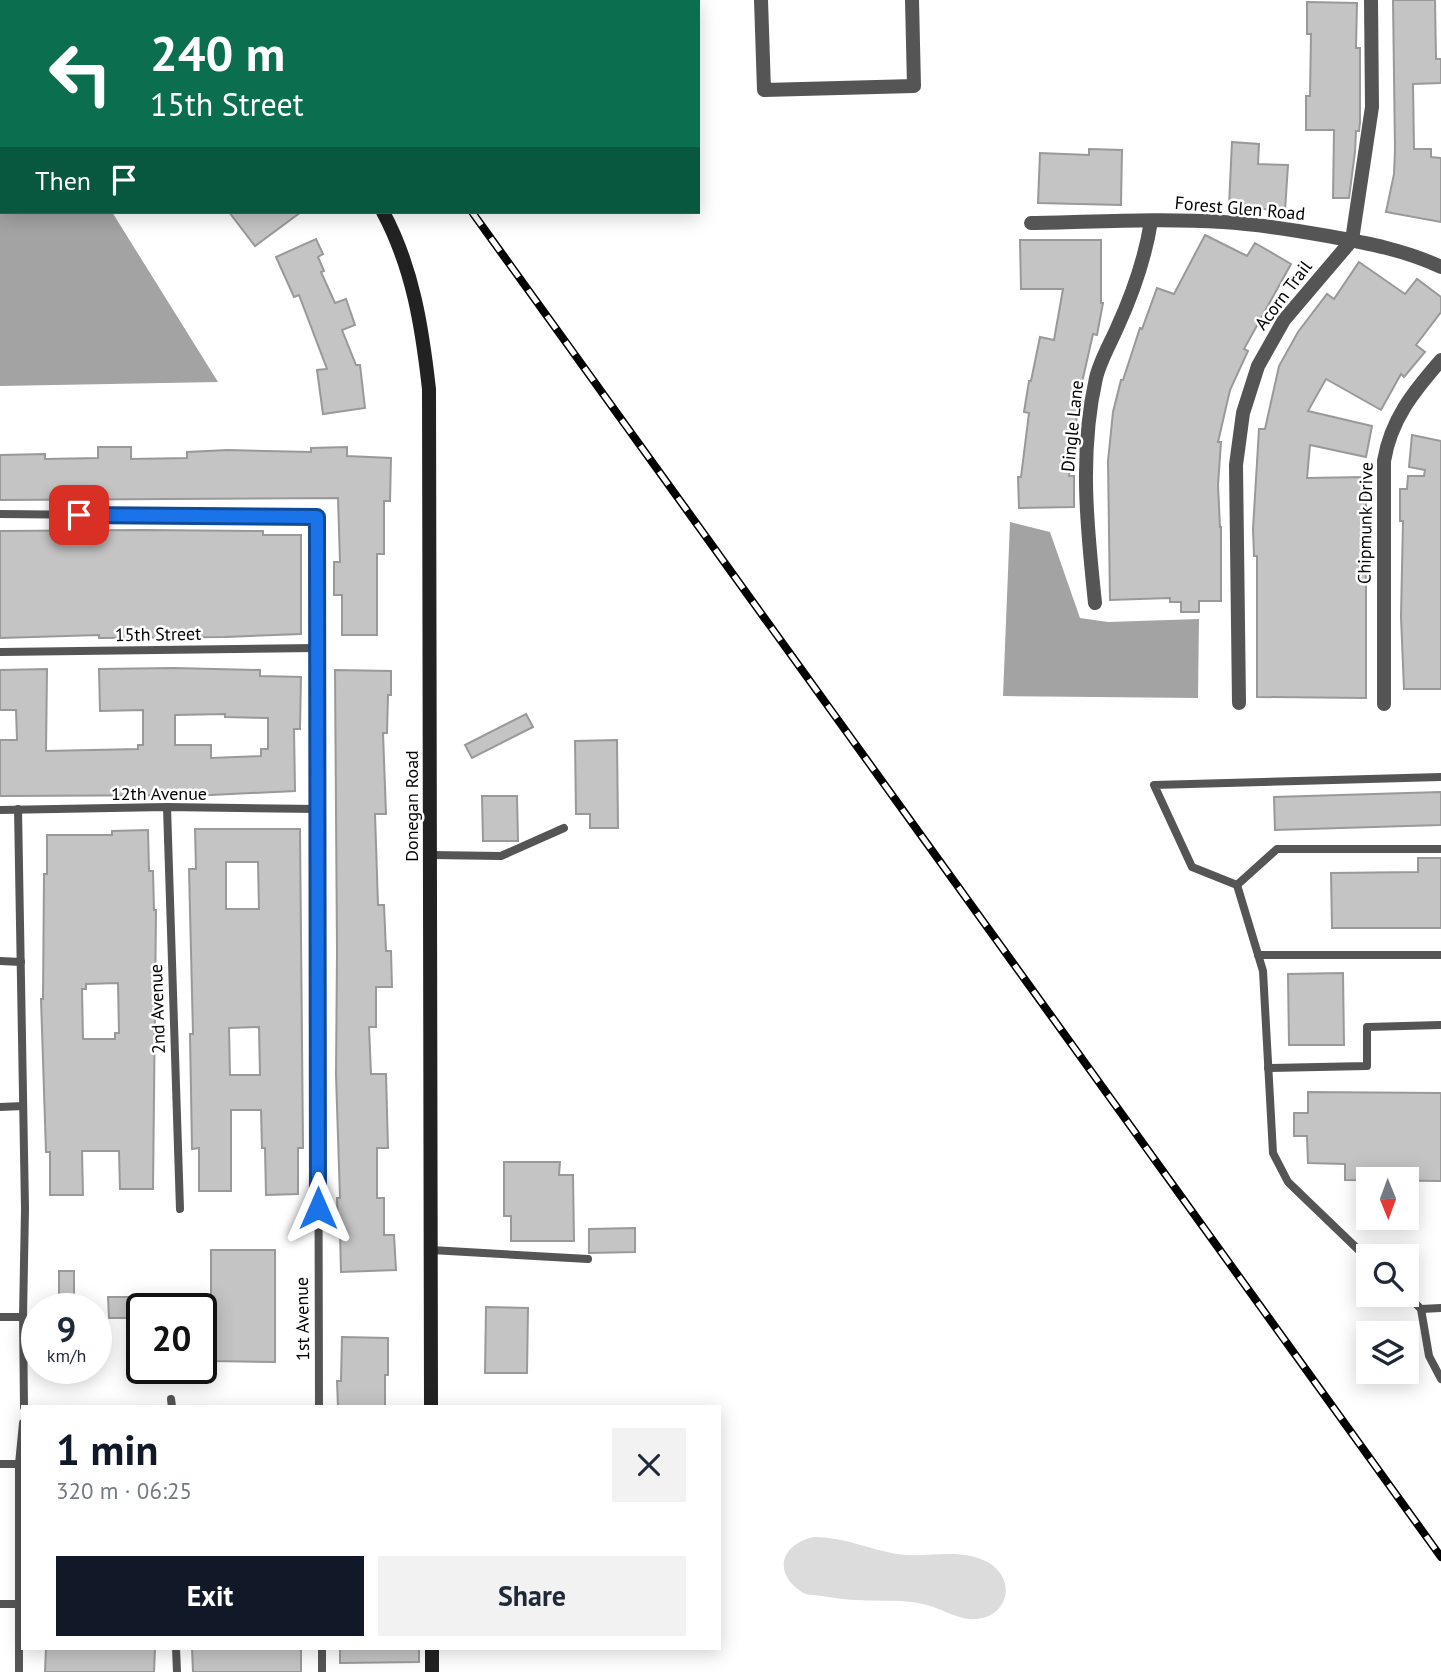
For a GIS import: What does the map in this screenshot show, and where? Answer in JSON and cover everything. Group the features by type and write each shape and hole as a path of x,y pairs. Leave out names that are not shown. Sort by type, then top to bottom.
{"street":[{"path":"761,0 764,90 914,86 912,0"},
{"path":"1352,240 1372,107 1371,0"},
{"name":"Donegan Road","path":"384,214 409,273 421,324 429,389 431,1405"},
{"name":"Dingle Lane","path":"1095,603 1084,487 1090,416 1096,375 1132,294 1147,245 1150,221"},
{"name":"Forest Glen Road","path":"1031,223 1224,222 1352,240 1421,258 1441,267"},
{"name":"Acorn Trail","path":"1240,703 1236,485 1243,413 1258,366 1284,320 1352,240"},
{"name":"Chipmunk Drive","path":"1384,704 1384,461 1391,429 1402,409 1441,360"},
{"path":"432,1650 432,1672"}],"lane":[{"name":"1st Avenue","path":"0,514 317,517 319,1405"},
{"name":"15th Street","path":"0,652 316,648"},
{"path":"1237,886 1192,867 1154,785 1441,777"},
{"name":"12th Avenue","path":"0,810 167,807 318,809"},
{"name":"2nd Avenue","path":"167,807 180,1209"},
{"path":"18,809 25,1209 23,1293"},
{"path":"430,855 501,856 565,828"},
{"path":"1237,886 1277,849 1441,849"},
{"path":"1237,886 1263,971 1273,1153 1288,1182 1356,1247"},
{"path":"1258,955 1441,955"},
{"path":"0,961 21,962"},
{"path":"1269,1068 1367,1066 1367,1027 1441,1025"},
{"path":"0,1107 23,1106"},
{"path":"431,1250 588,1259"},
{"path":"1441,1308 1421,1309 1429,1356 1441,1378"},
{"path":"0,1317 21,1317"},
{"path":"24,1384 24,1405"},
{"path":"19,1672 21,1444"},
{"path":"0,1464 19,1464"},
{"path":"0,1604 18,1604"},
{"path":"176,1650 177,1672"},
{"path":"322,1650 323,1672"}],"shaded area":[{"path":"0,214 113,214 218,382 0,386"},
{"path":"1010,522 1050,532 1080,618 1108,622 1199,619 1198,698 1003,696"},
{"path":"814,1537 836,1539 897,1554 971,1556 988,1562 999,1571 1005,1582 1006,1593 1002,1604 994,1613 983,1618 969,1619 915,1602 850,1600 806,1594 787,1576 784,1560 794,1546"}],"building":[{"path":"1393,0 1435,0 1436,59 1441,59 1441,83 1413,84 1414,149 1431,149 1431,157 1441,158 1441,222 1386,212 1394,174 1395,149"},
{"path":"1307,2 1357,3 1356,48 1360,48 1360,122 1359,131 1356,131 1349,198 1333,198 1334,130 1306,130 1306,96 1310,96 1311,34 1307,34"},
{"path":"1232,142 1259,144 1258,164 1288,165 1285,211 1229,206"},
{"path":"1089,149 1122,150 1121,205 1038,203 1040,153 1089,155"},
{"path":"231,214 298,214 255,246"},
{"path":"1205,235 1247,256 1255,243 1291,264 1244,349 1248,351 1230,390 1218,442 1221,442 1218,485 1221,601 1199,601 1199,612 1181,612 1181,602 1170,602 1170,598 1110,600 1108,461 1113,412 1121,380 1157,288 1174,294"},
{"path":"316,239 323,254 318,257 324,271 321,272 335,303 346,299 355,325 342,330 356,365 360,365 365,408 323,414 317,370 327,369 299,295 294,297 276,257"},
{"path":"1020,240 1101,240 1103,303 1097,335 1093,334 1083,378 1075,429 1069,476 1074,476 1074,507 1019,508 1018,477 1021,477 1029,413 1024,412 1029,381 1040,337 1054,340 1063,289 1021,289"},
{"path":"1359,262 1405,294 1417,279 1441,297 1441,312 1416,345 1425,352 1404,377 1401,374 1381,410 1326,379 1308,411 1372,426 1366,457 1310,445 1307,478 1366,477 1366,698 1257,697 1257,556 1254,556 1253,529 1259,429 1265,429 1279,366 1298,332 1327,294 1334,299"},
{"path":"1412,435 1441,441 1441,689 1404,689 1401,617 1403,521 1400,521 1400,489 1407,489 1408,476 1424,476 1425,470 1409,467"},
{"path":"98,447 131,447 131,459 187,458 187,452 311,452 311,448 347,447 347,456 391,458 390,501 384,501 384,554 377,554 377,635 342,635 342,595 334,595 334,562 340,562 338,498 0,500 0,455 45,454 45,459 98,458"},
{"path":"0,531 263,531 263,535 301,535 301,634 0,638"},
{"path":"47,669 46,751 138,749 138,745 143,745 143,710 100,711 99,669 260,670 260,676 301,677 300,729 294,729 295,791 211,795 0,796 0,740 17,740 16,710 0,710 0,670","holes":["225,714 225,717 268,718 268,749 261,749 261,756 211,758 211,745 175,745 175,715"]},
{"path":"335,670 391,671 387,733 383,733 386,814 375,814 378,905 384,905 386,951 391,951 392,987 376,987 376,1027 369,1027 371,1074 386,1074 388,1148 377,1148 377,1198 384,1198 384,1235 394,1235 396,1270 341,1272 337,1198 340,1198 336,1075"},
{"path":"526,714 533,727 472,758 465,745"},
{"path":"617,740 618,828 590,828 590,814 576,814 575,741"},
{"path":"1441,792 1441,825 1275,830 1274,797"},
{"path":"482,796 517,796 518,841 483,841"},
{"path":"195,829 300,829 303,1148 298,1148 298,1194 266,1195 261,1110 231,1110 231,1191 199,1191 199,1148 192,1149 190,1034 193,1034 189,869 196,869","holes":["226,862 258,862 259,909 226,909","259,1027 260,1075 230,1075 229,1028"]},
{"path":"148,830 149,871 153,871 156,910 153,1189 120,1189 119,1151 82,1151 83,1195 50,1195 41,999 47,835 112,835 112,831","holes":["118,983 119,1033 115,1033 115,1039 83,1039 82,989 86,989 86,984"]},
{"path":"1418,858 1441,858 1441,928 1332,928 1331,873 1418,872"},
{"path":"1343,973 1344,1045 1289,1045 1288,974"},
{"path":"1308,1092 1441,1093 1441,1181 1419,1181 1419,1167 1356,1167 1356,1180 1345,1180 1345,1164 1308,1163 1307,1136 1294,1136 1294,1113 1308,1113"},
{"path":"504,1162 560,1162 559,1175 573,1175 574,1241 511,1241 511,1216 504,1216"},
{"path":"635,1228 635,1252 589,1253 589,1229"},
{"path":"211,1250 275,1250 275,1362 217,1361 217,1293 211,1293"},
{"path":"59,1271 74,1271 74,1293 59,1293"},
{"path":"112,1297 126,1297 126,1318 112,1318"},
{"path":"486,1307 528,1308 527,1373 485,1373"},
{"path":"342,1337 388,1338 385,1405 338,1405 337,1381 341,1381"},
{"path":"46,1650 155,1650 154,1672 45,1672"},
{"path":"192,1650 301,1650 301,1672 193,1672"},
{"path":"340,1650 419,1650 419,1662 340,1663"}],"railway":[{"path":"473,214 1441,1557"}],"route":[{"path":"79,515 317,517 318,1208"}]}
